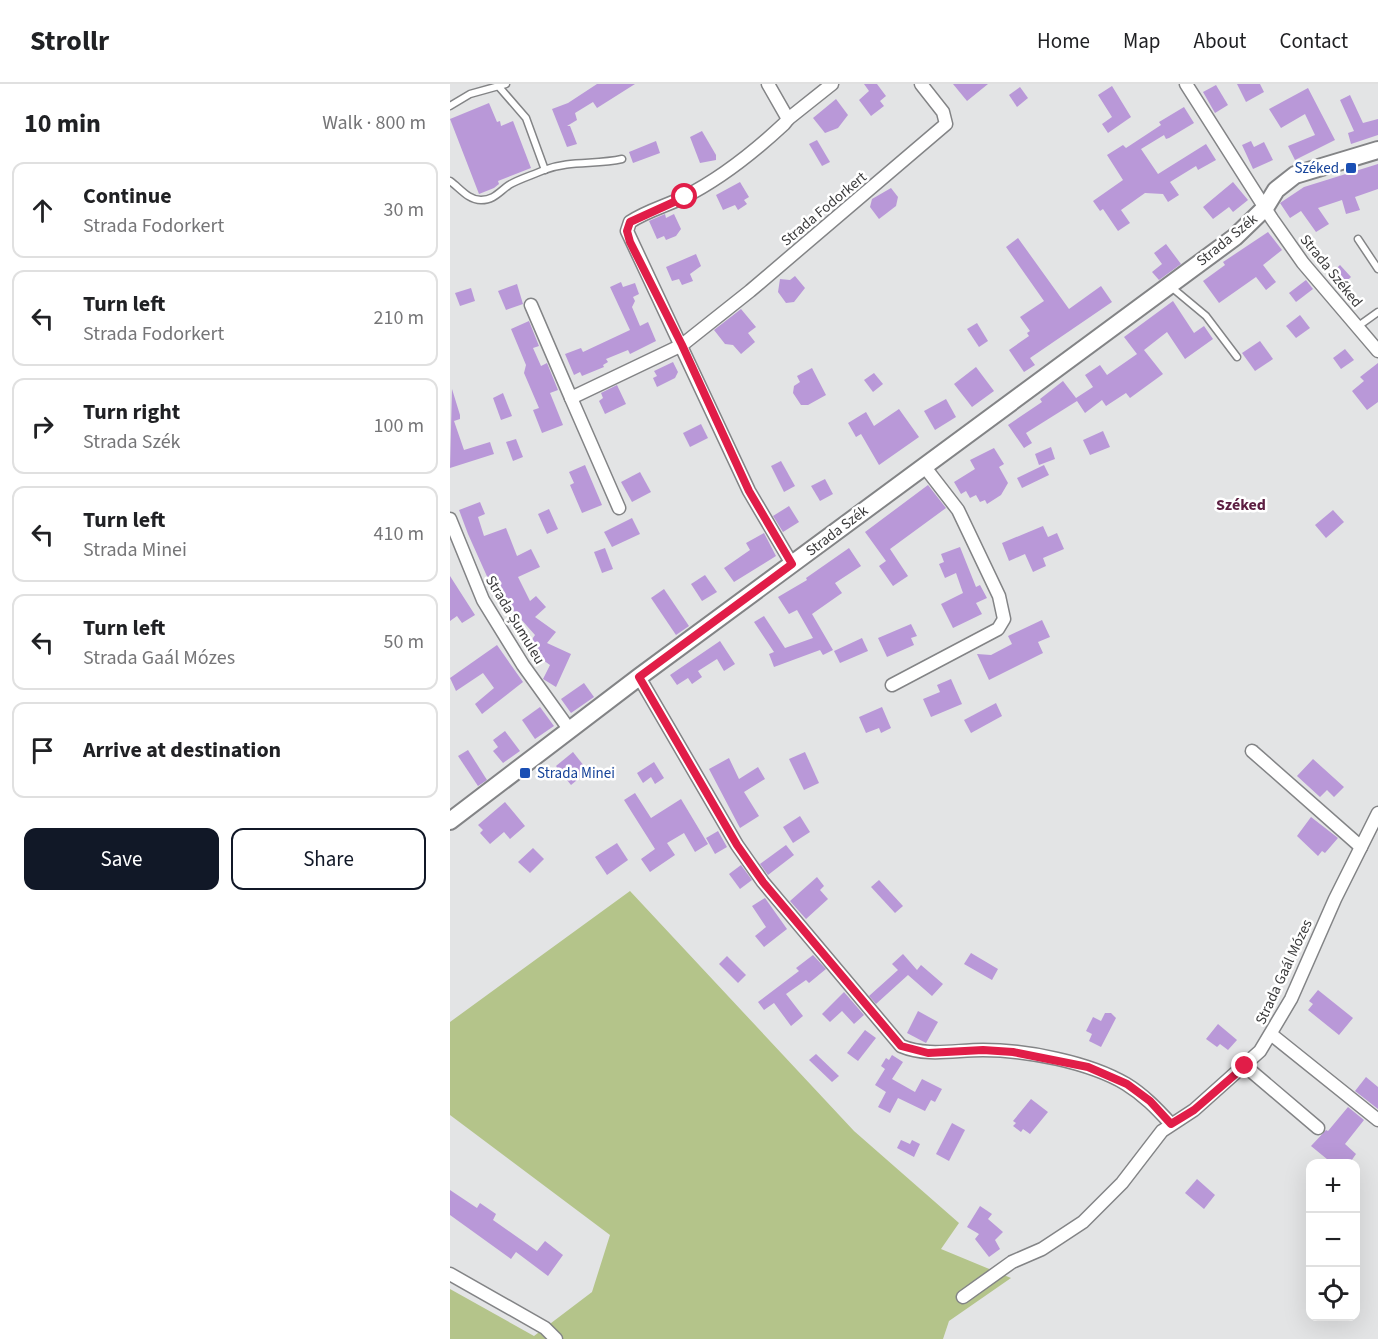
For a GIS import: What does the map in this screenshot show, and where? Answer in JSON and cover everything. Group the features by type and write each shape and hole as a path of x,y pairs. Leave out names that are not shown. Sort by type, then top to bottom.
{"street":[{"path":"768,84 788,119"},
{"path":"792,564 749,491 682,345 630,242 627,231 630,222 685,197 719,176 832,84"},
{"name":"Strada Fodorkert","path":"571,398 682,345 750,291 946,124 943,112 921,84"},
{"path":"1186,84 1265,208"},
{"name":"Strada Szék","path":"450,821 569,729 1235,237 1265,208 1276,190 1295,175 1378,150"},
{"name":"Strada Széked","path":"1265,208 1303,262 1378,351"},
{"path":"531,305 619,508"},
{"path":"892,685 998,629 1004,619 999,596 958,510 924,466"},
{"name":"Strada Șumuleu","path":"450,519 483,600 523,665 569,729"},
{"path":"639,677 737,845 763,882 901,1046 928,1053 983,1050 1013,1052 1088,1067 1127,1084 1150,1101 1171,1124"},
{"path":"1252,751 1360,847"},
{"name":"Strada Gaál Mózes","path":"963,1297 1012,1262 1042,1249 1083,1221 1122,1183 1162,1131 1194,1110 1245,1066 1272,1035 1378,813"},
{"path":"1272,1035 1378,1120"},
{"path":"1245,1066 1318,1128"},
{"path":"450,1274 545,1328 556,1339"}],"lane":[{"path":"450,106 470,94 503,86 526,118 545,170"},
{"path":"450,181 468,197 485,200 495,197 509,186 558,165 584,162 603,163 622,159"},
{"path":"1358,239 1378,269"},
{"path":"1169,286 1206,316 1237,357"},
{"path":"1357,327 1378,312"}],"green space":[{"path":"630,891 854,1131 959,1223 941,1249 1011,1278 949,1321 943,1339 450,1339 450,1289 534,1336 592,1292 610,1235 450,1115 450,1022"}],"building":[{"path":"597,84 635,84 597,108 593,102 575,113 577,120 567,126 570,126 577,144 567,147 552,109 568,103"},
{"path":"864,84 877,84 886,96 880,101 884,106 871,116 859,100 869,91"},
{"path":"953,84 988,84 967,101"},
{"path":"1237,84 1260,84 1264,92 1246,102"},
{"path":"1216,85 1228,105 1215,113 1203,92"},
{"path":"1112,86 1131,117 1108,133 1102,124 1112,117 1098,95"},
{"path":"1020,87 1028,98 1017,107 1009,95"},
{"path":"1308,88 1335,140 1295,160 1288,146 1315,135 1305,114 1281,128 1269,109"},
{"path":"1350,95 1363,123 1378,119 1378,135 1351,144 1348,133 1354,131 1340,100"},
{"path":"836,99 848,115 838,128 825,133 813,118"},
{"path":"489,103 501,126 513,121 531,168 498,181 499,184 494,188 479,194 450,119"},
{"path":"1184,107 1194,123 1169,138 1166,139 1164,135 1141,149 1158,174 1206,144 1216,160 1198,170 1196,166 1170,182 1179,195 1168,202 1163,194 1145,193 1121,210 1130,223 1118,231 1103,209 1100,211 1093,201 1123,180 1107,155 1123,145 1126,148 1161,125 1159,122"},
{"path":"702,131 716,155 716,160 700,163 690,137"},
{"path":"817,140 830,162 822,166 809,144"},
{"path":"656,141 660,153 633,163 629,152"},
{"path":"1251,141 1254,147 1264,142 1273,160 1253,169 1242,145"},
{"path":"1378,164 1378,189 1355,197 1360,210 1346,214 1342,200 1318,208 1329,224 1316,232 1301,211 1290,218 1280,203 1304,187"},
{"path":"740,182 749,197 744,200 747,204 738,210 735,205 723,210 716,195"},
{"path":"1233,182 1248,200 1233,212 1229,207 1213,219 1203,207"},
{"path":"891,188 898,197 896,206 879,219 870,207 872,199"},
{"path":"665,214 666,218 674,214 681,229 676,236 666,240 664,236 657,239 649,221"},
{"path":"1268,232 1282,250 1263,265 1276,282 1266,290 1256,277 1219,303 1203,281 1225,265 1223,262"},
{"path":"1018,238 1069,309 1101,286 1112,302 1030,358 1035,365 1024,372 1009,350 1029,336 1027,333 1030,331 1020,317 1044,301 1006,247"},
{"path":"1166,244 1181,264 1159,280 1152,272 1162,264 1154,253"},
{"path":"696,254 701,266 690,274 693,281 682,285 679,279 672,281 666,267"},
{"path":"1340,265 1351,277 1338,289 1327,277"},
{"path":"795,276 805,288 794,302 786,303 778,292 780,279 790,280"},
{"path":"1306,280 1313,289 1296,302 1289,293"},
{"path":"621,282 623,287 635,283 639,294 633,297 635,301 632,307 640,326 648,322 656,341 630,354 628,350 606,359 608,362 603,365 604,367 582,376 580,372 574,375 565,354 581,348 583,352 630,330 610,287"},
{"path":"517,284 523,304 506,310 498,291"},
{"path":"471,288 475,301 460,306 455,293"},
{"path":"1173,301 1194,333 1204,326 1213,339 1185,359 1167,332 1144,350 1163,374 1130,398 1126,393 1106,406 1102,400 1085,413 1077,401 1026,433 1032,443 1024,448 1008,425 1042,402 1040,399 1063,381 1076,398 1093,387 1085,375 1100,365 1107,375 1137,354 1124,337"},
{"path":"741,309 756,327 748,333 755,342 741,354 733,345 725,344 714,330"},
{"path":"1300,315 1310,328 1296,338 1286,326"},
{"path":"529,321 539,346 533,348 541,366 547,363 558,390 550,393 563,425 542,433 533,410 539,408 524,373 526,365 511,329"},
{"path":"977,323 988,341 979,347 967,329"},
{"path":"1260,341 1273,359 1255,371 1242,353"},
{"path":"1345,349 1354,360 1341,369 1333,358"},
{"path":"673,362 678,372 675,378 657,387 653,378 657,376 654,371"},
{"path":"1378,363 1378,402 1367,410 1352,391 1364,381 1360,377"},
{"path":"976,367 994,391 972,407 954,384"},
{"path":"812,368 826,395 808,405 801,405 793,393 794,386 800,382 797,376"},
{"path":"874,373 883,384 873,392 864,380"},
{"path":"617,385 626,404 605,414 599,401 603,398 601,393"},
{"path":"452,389 460,415 460,419 454,421 464,450 490,442 494,454 450,468"},
{"path":"503,393 512,416 501,420 493,398"},
{"path":"946,399 956,417 935,430 924,411"},
{"path":"899,409 919,437 879,465 861,434 856,437 848,423 866,412 874,426"},
{"path":"701,424 708,438 690,447 683,433"},
{"path":"1103,431 1110,447 1090,455 1083,440"},
{"path":"516,439 523,457 513,461 506,442"},
{"path":"1051,447 1055,459 1039,465 1035,454"},
{"path":"994,448 1004,464 999,467 1008,483 1001,495 987,504 985,500 980,502 976,495 970,498 966,491 961,494 954,482 975,469 970,460"},
{"path":"781,461 795,486 784,492 771,466"},
{"path":"585,465 602,505 582,513 570,485 574,483 569,472"},
{"path":"1044,465 1049,475 1022,488 1017,478"},
{"path":"640,472 651,492 632,502 621,482"},
{"path":"825,479 833,494 820,501 811,486"},
{"path":"928,485 946,508 890,549 908,576 893,586 879,566 886,561 865,532"},
{"path":"480,502 485,514 478,517 484,536 506,528 517,556 531,549 540,567 518,577 530,601 536,596 546,607 535,617 556,632 547,643 571,654 556,687 543,679 550,665 526,648 535,635 511,608 503,612 468,534 459,510"},
{"path":"789,506 799,522 783,532 773,516"},
{"path":"549,509 558,529 547,534 538,514"},
{"path":"1333,510 1344,522 1326,538 1315,525"},
{"path":"632,518 640,534 612,547 604,532"},
{"path":"1043,526 1048,537 1057,533 1064,549 1043,558 1046,566 1033,572 1025,554 1009,561 1002,543"},
{"path":"764,533 776,556 734,582 724,568 750,550 746,543"},
{"path":"960,547 976,587 980,585 987,598 976,603 982,614 953,628 941,604 963,593 956,573 945,578 939,564 944,562 941,554"},
{"path":"605,548 613,569 602,573 594,552"},
{"path":"849,548 861,566 835,583 842,593 812,614 833,650 823,655 820,650 774,667 769,654 774,652 754,622 764,616 785,648 813,638 797,610 789,614 778,597 807,580 806,578"},
{"path":"705,575 717,592 702,601 691,584"},
{"path":"450,576 475,615 462,623 457,616 450,621"},
{"path":"664,589 689,626 676,635 651,598"},
{"path":"1042,620 1050,637 1038,642 1043,653 989,680 977,654 991,655 1012,644 1008,636"},
{"path":"911,624 917,636 911,638 914,645 887,657 878,638"},
{"path":"862,638 868,651 840,663 834,651"},
{"path":"720,641 735,664 724,671 717,659 698,671 702,677 692,684 688,678 677,685 670,675"},
{"path":"497,645 523,682 482,714 475,704 494,688 483,673 456,691 450,678"},
{"path":"951,679 962,704 931,717 923,699 940,692 937,685"},
{"path":"584,683 594,697 571,713 561,699"},
{"path":"996,703 1002,716 971,733 964,720"},
{"path":"540,707 554,726 535,739 522,720"},
{"path":"882,707 891,728 881,733 879,728 866,733 859,717"},
{"path":"505,731 520,751 503,763 493,751 498,747 493,740"},
{"path":"468,750 487,780 478,786 458,756"},
{"path":"573,752 588,771 571,785 556,766"},
{"path":"805,752 819,783 804,790 789,759"},
{"path":"729,758 739,779 758,767 765,779 744,792 759,816 740,828 709,769"},
{"path":"1313,759 1344,787 1334,797 1327,790 1320,797 1297,776"},
{"path":"654,762 664,778 655,784 651,777 643,783 637,773"},
{"path":"635,793 651,818 681,799 708,844 695,852 684,833 667,843 675,855 650,872 641,859 655,849 624,800"},
{"path":"505,802 525,826 510,839 504,832 490,844 480,833 483,830 478,825"},
{"path":"800,816 810,832 793,843 783,827"},
{"path":"1311,817 1338,838 1325,853 1322,851 1318,856 1297,836"},
{"path":"718,831 727,847 715,854 706,838"},
{"path":"617,843 628,860 607,875 595,857"},
{"path":"786,845 794,855 768,875 760,864"},
{"path":"533,848 544,859 530,873 518,862"},
{"path":"741,865 752,880 740,889 729,874"},
{"path":"817,877 824,886 820,890 828,899 806,919 790,901"},
{"path":"879,880 903,906 895,913 871,887"},
{"path":"765,898 787,929 764,947 755,936 766,927 752,906"},
{"path":"971,953 998,969 992,980 964,964"},
{"path":"903,954 917,970 921,965 943,984 932,996 908,975 876,1004 869,996 898,970 892,964"},
{"path":"813,955 826,969 809,983 806,980 786,994 803,1016 791,1026 774,1003 764,1010 758,1002 799,971 796,968"},
{"path":"727,956 746,975 738,983 719,964"},
{"path":"1318,990 1353,1018 1339,1035 1308,1010 1313,1004 1309,1001"},
{"path":"844,992 864,1015 854,1024 842,1011 830,1022 822,1014"},
{"path":"918,1011 938,1022 926,1043 907,1033"},
{"path":"1105,1013 1111,1013 1116,1018 1101,1047 1089,1041 1092,1034 1086,1031 1093,1017 1101,1021"},
{"path":"1218,1024 1237,1040 1228,1050 1220,1044 1217,1047 1206,1039"},
{"path":"865,1030 876,1038 858,1061 847,1053"},
{"path":"816,1054 839,1076 832,1082 809,1060"},
{"path":"892,1055 903,1062 892,1079 915,1092 922,1079 942,1089 935,1102 931,1100 925,1111 898,1098 890,1113 878,1107 886,1092 875,1085 885,1069 881,1066 886,1058 889,1060"},
{"path":"1366,1077 1378,1087 1378,1109 1355,1091"},
{"path":"1031,1099 1048,1112 1030,1134 1023,1129 1021,1132 1013,1126 1016,1123 1013,1121"},
{"path":"1348,1107 1364,1120 1345,1144 1356,1154 1352,1159 1327,1159 1311,1146 1326,1130 1328,1131"},
{"path":"952,1123 965,1130 949,1161 936,1154"},
{"path":"901,1140 910,1144 912,1140 920,1144 914,1157 897,1148"},
{"path":"1197,1179 1215,1195 1204,1209 1185,1193"},
{"path":"450,1190 477,1208 480,1203 496,1214 493,1220 537,1251 545,1241 563,1255 548,1276 516,1252 511,1259 450,1215"},
{"path":"980,1206 992,1214 988,1219 1003,1232 995,1240 1000,1249 989,1257 975,1239 979,1234 967,1227"}],"place":[{"name":"Széked","path":"1351,168"},
{"name":"Strada Minei","path":"525,773"}],"district":[{"name":"Széked","path":"1241,505"}],"route":[{"path":"685,197 630,222 627,231 630,242 682,345 749,491 792,564 639,677 737,845 763,882 809,939 886,1030 901,1046 911,1051 928,1053 983,1050 1013,1052 1088,1067 1127,1084 1150,1101 1171,1124 1194,1110 1245,1066"}]}
